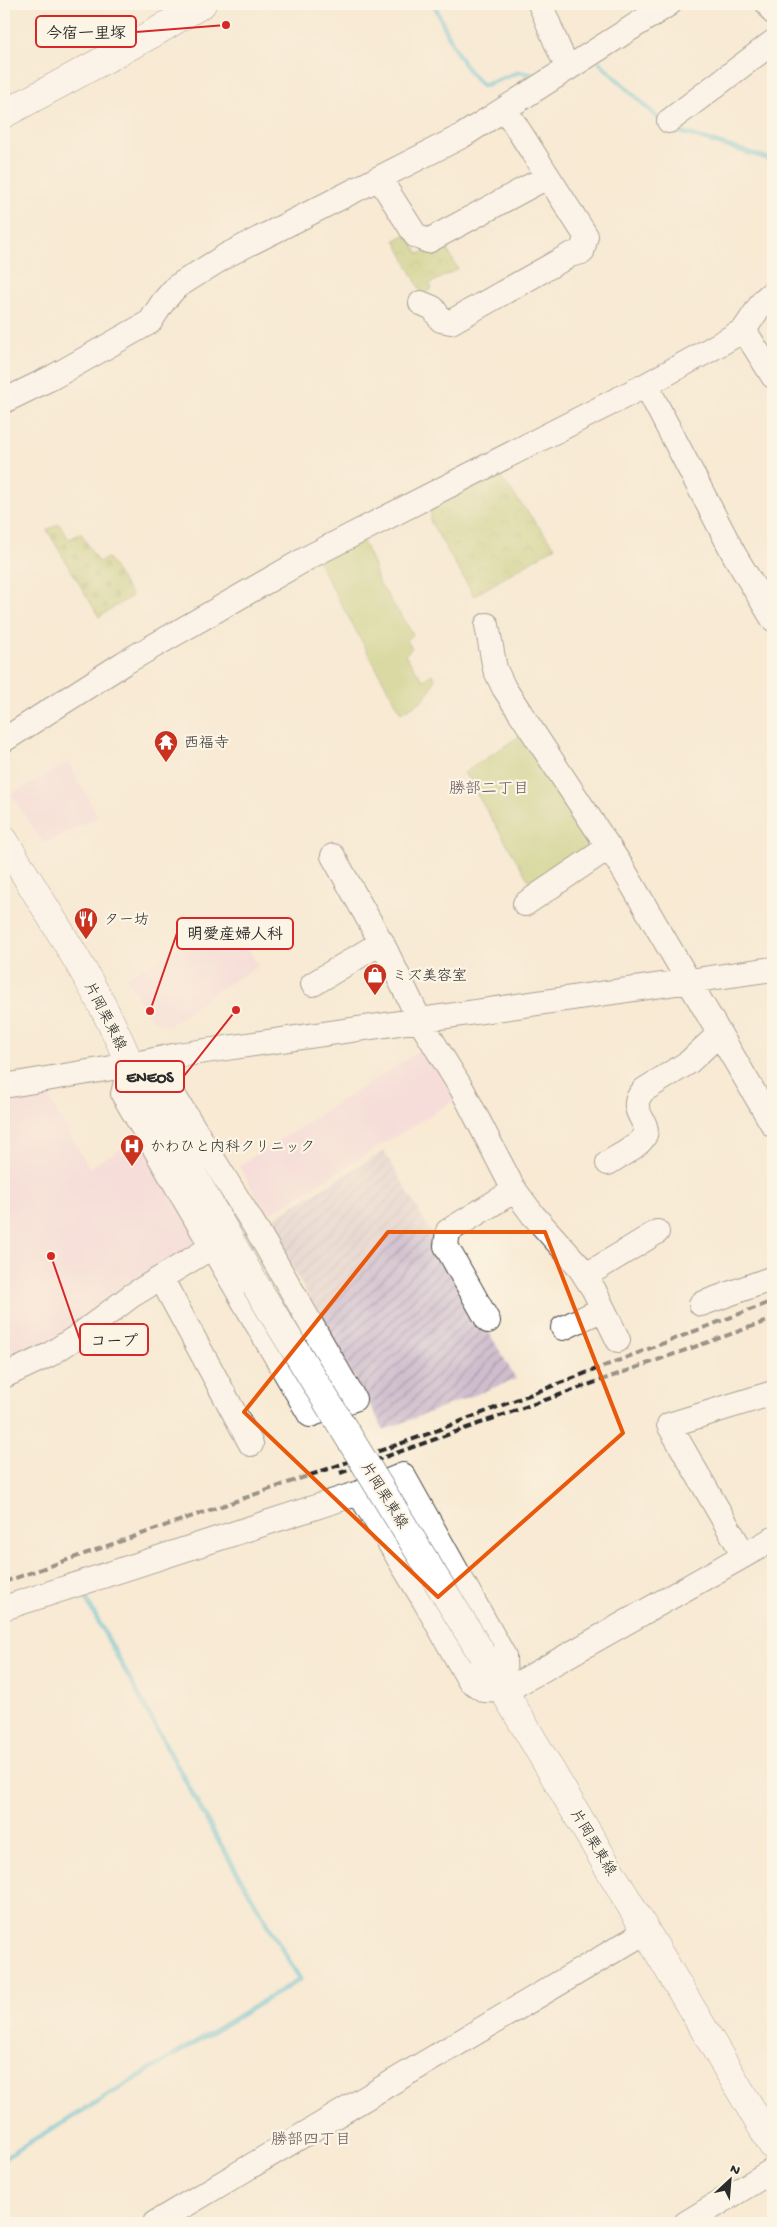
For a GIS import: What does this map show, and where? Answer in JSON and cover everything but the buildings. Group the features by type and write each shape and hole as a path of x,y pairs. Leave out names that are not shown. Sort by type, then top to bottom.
{"main road":[{"path":"4,114 145,38 202,4"},
{"name":"片岡栗東線","path":"4,840 118,1034 130,1065 256,1286 505,1691 773,2146"}],"street":[{"path":"540,4 551,26 557,49 568,67"},
{"path":"4,401 52,377 150,322 176,287 227,255 462,136 669,4"},
{"path":"768,4 773,12"},
{"path":"669,121 773,42"},
{"path":"422,303 433,308 440,320 451,322 570,255 582,252 586,236 504,110"},
{"path":"379,178 416,236 428,241 547,177"},
{"path":"4,740 124,663 311,556 646,384 744,330 764,300 773,292"},
{"path":"744,330 773,376"},
{"path":"646,384 735,556 773,619"},
{"path":"487,625 495,669 504,688 609,847 773,1125"},
{"path":"525,904 609,847"},
{"path":"333,856 382,942 420,1021 463,1091 515,1190 533,1215 561,1245 585,1276 618,1340"},
{"path":"312,984 382,942"},
{"path":"4,1086 178,1055 773,969"},
{"path":"608,1163 640,1142 644,1136 646,1130 636,1109 638,1096 644,1090 689,1062 719,1034"},
{"path":"130,1065 161,1076 257,1230 354,1399 310,1415 123,1094 130,1065"},
{"path":"488,1321 446,1246 448,1231 515,1190"},
{"path":"585,1276 657,1232"},
{"path":"4,1376 49,1355 81,1334 131,1296 212,1246"},
{"path":"161,1278 252,1444"},
{"path":"701,1304 773,1278"},
{"path":"261,1332 302,1308"},
{"path":"562,1328 603,1309"},
{"path":"744,1555 669,1425 773,1393"},
{"path":"4,1608 359,1493 403,1475 504,1656 505,1691"},
{"path":"359,1493 424,1600 469,1680 484,1690 505,1691 773,1539"},
{"path":"155,2223 647,1931"},
{"path":"686,2223 773,2170"}],"highlighted area":[{"path":"388,1232 545,1232 623,1433 438,1597 244,1412"}],"shaded area":[{"path":"69,762 98,817 44,844 11,794"},
{"path":"230,919 258,966 218,990 168,1027 151,1020 126,977"},
{"path":"425,1047 456,1099 268,1215 239,1166"},
{"path":"48,1096 89,1168 139,1138 196,1234 191,1249 56,1339 4,1367 4,1105"},
{"path":"384,1151 516,1379 384,1430 267,1222"}],"green space":[{"path":"406,234 419,254 443,242 458,269 429,284 432,289 422,294 395,240"},
{"path":"497,473 555,547 474,596 430,521 432,508"},
{"path":"59,524 69,539 81,533 98,562 108,558 132,596 99,617 47,530"},
{"path":"361,537 373,563 378,581 413,634 407,641 412,648 405,655 423,680 432,674 435,678 427,696 401,713 317,560"},
{"path":"524,733 594,841 592,849 534,889 464,773"}],"waterway":[{"path":"434,4 460,58 483,86 519,72 536,75 547,67"},
{"path":"600,63 662,122"},
{"path":"671,129 773,160"},
{"path":"4,2158 300,1979 214,1833 85,1597"}],"railway":[{"path":"4,1582 425,1435 773,1301"},
{"path":"340,1473 773,1319"}],"place":[{"name":"今宿一里塚","path":"226,25"},
{"name":"西福寺","path":"166,763"},
{"name":"ター坊","path":"86,940"},
{"name":"ミズ美容室","path":"375,996"},
{"name":"ENEOS","path":"236,1010"},
{"name":"明愛産婦人科","path":"150,1011"},
{"name":"かわひと内科クリニック","path":"132,1167"},
{"name":"コープ","path":"51,1256"}],"district":[{"name":"勝部二丁目","path":"489,787"},
{"name":"勝部四丁目","path":"311,2138"}]}
